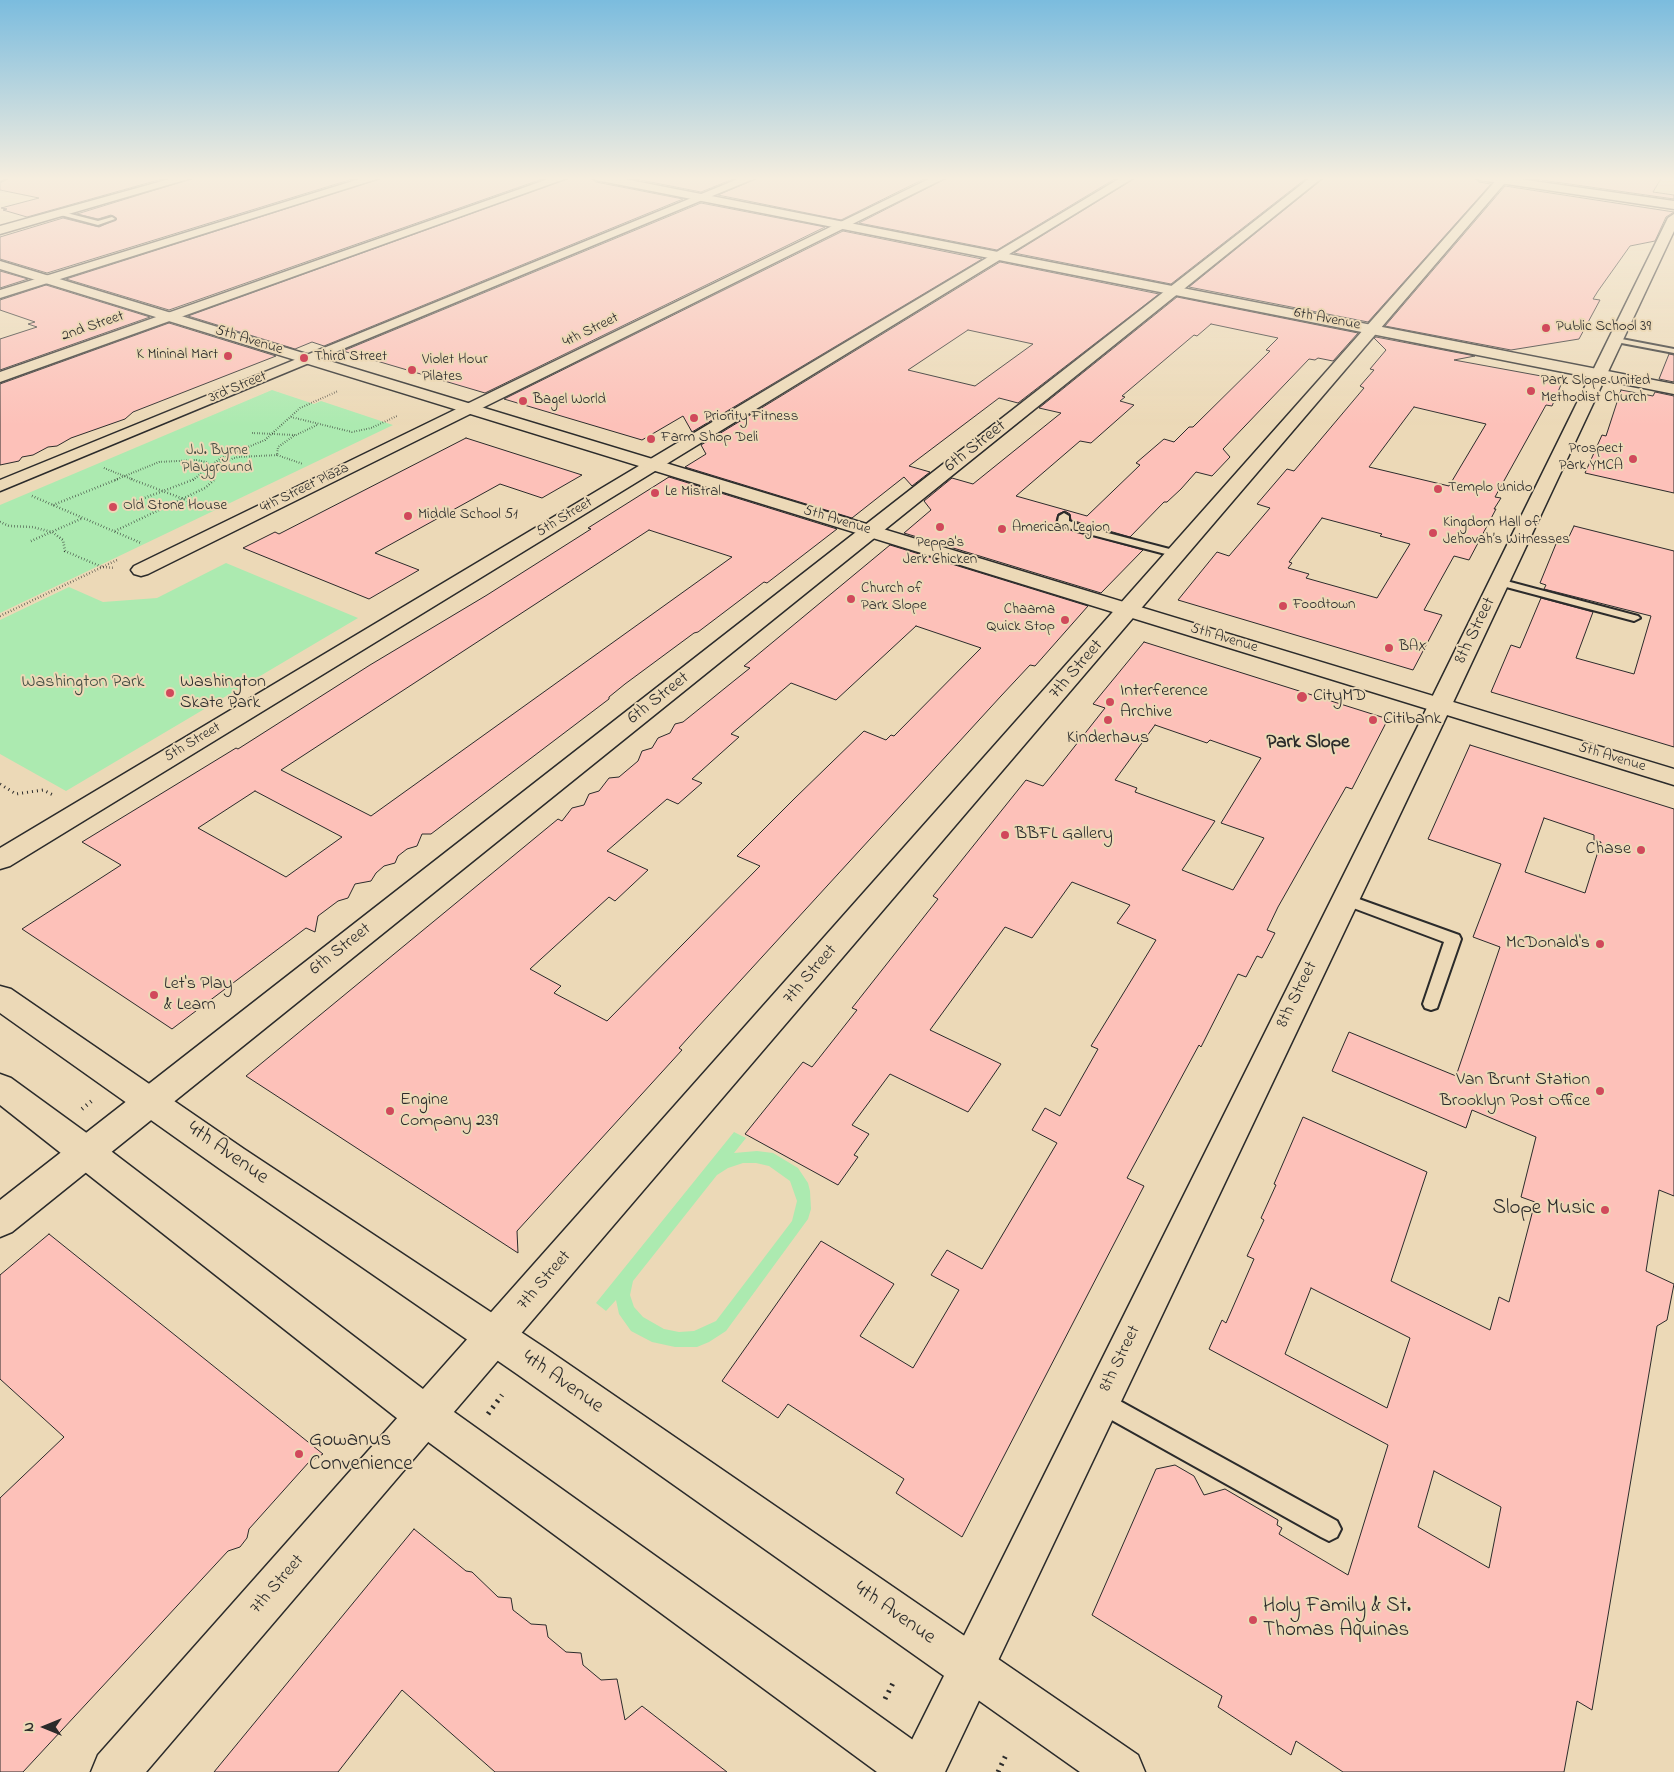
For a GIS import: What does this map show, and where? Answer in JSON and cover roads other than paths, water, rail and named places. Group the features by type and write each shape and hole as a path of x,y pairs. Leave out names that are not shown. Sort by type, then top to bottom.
{"street":[{"path":"0,294 112,260"},
{"name":"2nd Street","path":"0,377 332,260"},
{"name":"3rd Street","path":"0,486 552,260"},
{"name":"4th Street","path":"469,409 774,260"},
{"name":"5th Street","path":"0,860 993,260"},
{"name":"6th Avenue","path":"1018,260 1674,389"},
{"name":"6th Street","path":"0,1221 1213,260"},
{"name":"7th Street","path":"116,1772 1434,260"},
{"name":"8th Street","path":"918,1772 1440,705 1597,374 1653,260"},
{"name":"5th Avenue","path":"0,265 1674,777"},
{"name":"4th Street Plaza","path":"140,570 469,409"},
{"name":"4th Avenue","path":"0,997 496,1337 1121,1772"},
{"path":"0,1087 87,1152 426,1416 918,1772"}],"lane":[{"path":"1614,340 1674,350"},
{"path":"1064,516 1062,520 1081,529 1177,554"},
{"path":"1499,582 1634,618"},
{"path":"1345,899 1453,939 1431,1004"},
{"path":"1100,1401 1329,1529"}],"place":[{"name":"Public School 39","path":"1546,328"},
{"name":"K Mininal Mart","path":"228,356"},
{"name":"Third Street","path":"304,358"},
{"name":"Violet Hour Pilates","path":"412,370"},
{"name":"Park Slope United Methodist Church","path":"1531,391"},
{"name":"Bagel World","path":"523,401"},
{"name":"Priority Fitness","path":"694,418"},
{"name":"Farm Shop Deli","path":"651,439"},
{"name":"Prospect Park YMCA","path":"1633,459"},
{"name":"Templo Unido","path":"1438,489"},
{"name":"Le Mistral","path":"655,493"},
{"name":"Old Stone House","path":"113,507"},
{"name":"Middle School 51","path":"408,516"},
{"name":"Peppa's Jerk Chicken","path":"940,527"},
{"name":"American Legion","path":"1002,529"},
{"name":"Kingdom Hall of Jehovah’s Witnesses","path":"1433,533"},
{"name":"Church of Park Slope","path":"851,599"},
{"name":"Foodtown","path":"1283,606"},
{"name":"Chaama Quick Stop","path":"1065,620"},
{"name":"BAX","path":"1389,648"},
{"name":"Washington Skate Park","path":"170,693"},
{"name":"CityMD","path":"1302,697"},
{"name":"Interference Archive","path":"1110,702"},
{"name":"Kinderhaus","path":"1108,720"},
{"name":"Citibank","path":"1373,720"},
{"name":"BBFL Gallery","path":"1005,835"},
{"name":"Chase","path":"1641,850"},
{"name":"McDonald's","path":"1600,944"},
{"name":"Let's Play & Learn","path":"154,995"},
{"name":"Van Brunt Station Brooklyn Post Office","path":"1600,1091"},
{"name":"Engine Company 239","path":"390,1111"},
{"name":"Slope Music","path":"1605,1210"},
{"name":"Gowanus Convenience","path":"299,1454"},
{"name":"Holy Family & St. Thomas Aquinas","path":"1253,1620"}],"district":[{"name":"Park Slope","path":"1308,744"}],"park label":[{"name":"J.J. Byrne Playground","path":"217,460"},
{"name":"Washington Park","path":"83,683"}]}
